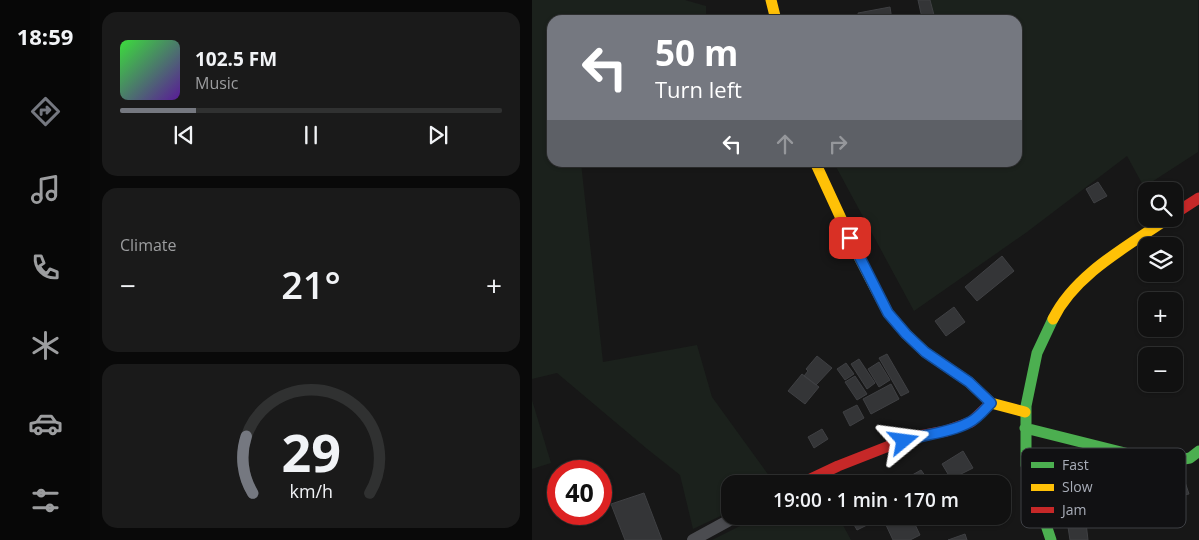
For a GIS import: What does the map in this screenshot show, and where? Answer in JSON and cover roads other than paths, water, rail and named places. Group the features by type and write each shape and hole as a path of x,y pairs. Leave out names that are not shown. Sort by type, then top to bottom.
{"street":[{"path":"771,0 775,15"},
{"path":"817,167 857,254 888,313 925,352 969,382 991,403 1025,412"},
{"path":"1183,208 1198,198"},
{"path":"1026,448 1026,399 1037,353 1058,309 1089,273 1156,227"},
{"path":"819,475 890,446 919,436 946,431 971,422 991,403"},
{"path":"1025,428 1105,448"},
{"path":"1186,459 1190,458 1198,451"},
{"path":"692,540 721,525"},
{"path":"1047,528 1051,540"}]}
